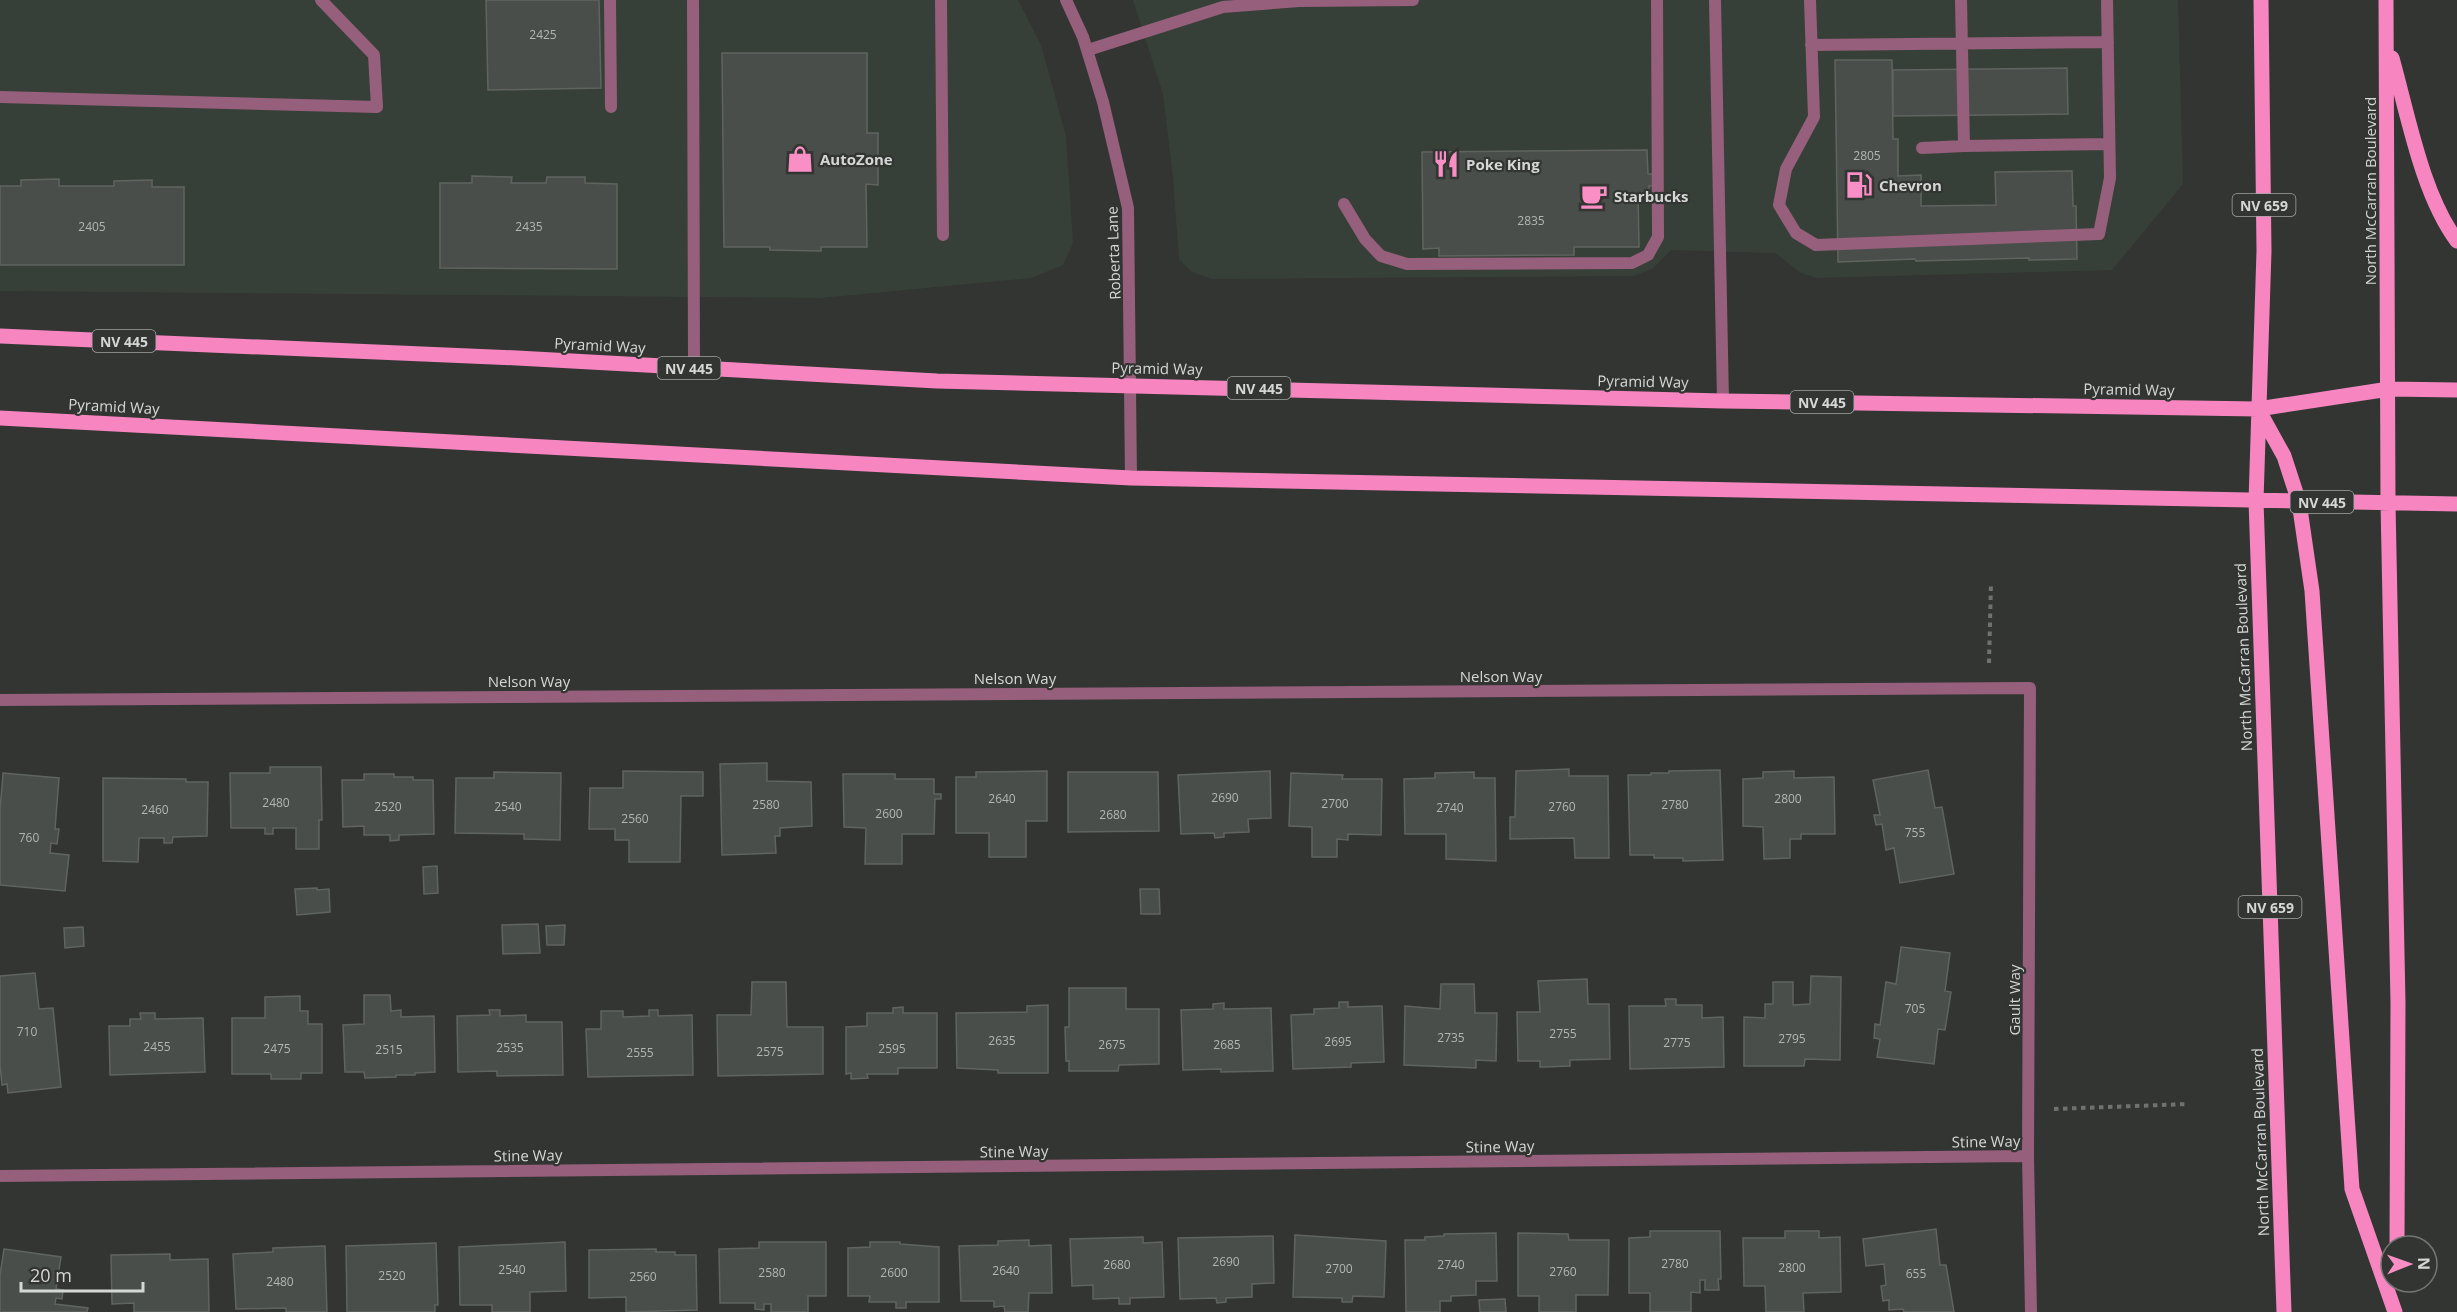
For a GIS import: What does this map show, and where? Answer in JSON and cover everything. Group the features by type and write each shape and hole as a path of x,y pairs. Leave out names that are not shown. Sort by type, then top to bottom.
{"main road":[{"name":"North McCarran Boulevard","path":"2261,0 2264,251 2256,501 2284,1312"},
{"name":"North McCarran Boulevard","path":"2386,0 2388,503 2398,1003 2397,1234"},
{"path":"2387,40 2424,171 2443,222 2457,241"},
{"name":"Pyramid Way","path":"0,336 517,358 937,381 1723,401 2258,409 2389,388 2457,390"},
{"path":"2258,409 2284,456 2299,502 2313,603 2352,1189 2396,1312"},
{"name":"Pyramid Way","path":"0,418 1131,478 2457,504"},
{"path":"2396,1294 2396,1312"}],"street":[{"path":"0,97 377,107 374,55 321,0"},
{"path":"610,0 611,107"},
{"path":"693,0 694,368"},
{"path":"941,0 943,235"},
{"name":"Roberta Lane","path":"1066,0 1088,50 1128,208 1131,478"},
{"path":"1088,50 1223,7 1299,1 1413,0"},
{"path":"1344,204 1365,239 1381,256 1407,264 1632,263 1648,255 1658,237 1657,0"},
{"path":"1715,0 1723,401"},
{"path":"1810,0 1814,117 1786,169 1779,204 1796,233 1816,245 2099,234 2110,178 2107,0"},
{"path":"1961,0 1964,146"},
{"path":"1811,45 2108,42"},
{"path":"1922,148 2109,144"},
{"name":"Nelson Way","path":"0,700 2030,688"},
{"name":"Gault Way","path":"2030,688 2028,1156 2031,1312"},
{"name":"Stine Way","path":"0,1176 2028,1156"}],"path":[{"path":"1988,688 1991,583"},
{"path":"2029,1110 2188,1104"}],"shaded area":[{"path":"0,0 1018,0 1041,45 1066,136 1073,243 1063,265 1031,278 821,298 0,291"},
{"path":"1133,0 2178,0 2183,184 2112,270 1817,278 1801,273 1775,253 1671,250 1652,269 1634,276 1212,279 1192,272 1179,259 1173,178 1163,94"}],"building":[{"path":"486,0 599,0 601,88 488,90"},
{"name":"AutoZone","path":"722,53 867,53 867,133 878,133 878,185 866,184 867,247 821,247 821,251 770,250 770,247 724,247"},
{"path":"1835,60 1892,60 1893,139 1898,139 1898,176 1921,175 1921,206 1996,205 1995,172 2072,171 2073,206 2076,206 2077,259 1916,261 1915,259 1838,262"},
{"path":"2067,68 2068,114 1893,116 1893,70"},
{"path":"1647,150 1648,174 1656,174 1656,186 1649,186 1649,193 1638,193 1639,247 1574,247 1574,255 1439,256 1439,248 1423,249 1422,152"},
{"path":"472,176 512,177 511,183 546,183 547,177 585,177 585,183 617,184 617,269 440,268 440,183 472,183"},
{"path":"59,179 59,186 114,186 114,181 152,180 152,187 184,187 184,265 0,265 0,186 21,186 21,180"},
{"path":"767,763 767,781 811,782 812,826 780,828 780,836 775,836 776,853 722,855 720,764"},
{"path":"270,767 321,767 322,820 319,820 319,849 296,849 296,828 273,828 273,834 265,834 265,828 231,828 230,773 270,773"},
{"path":"1569,769 1569,776 1608,776 1609,858 1575,858 1574,838 1510,839 1510,817 1515,817 1516,771"},
{"path":"1720,770 1723,860 1683,861 1683,858 1630,855 1628,775"},
{"path":"1928,770 1935,808 1942,807 1954,874 1900,883 1894,848 1886,850 1882,824 1876,825 1874,815 1880,815 1873,780"},
{"path":"623,771 703,772 703,796 681,796 680,862 629,862 629,840 615,840 615,829 589,829 590,788 623,788"},
{"path":"1047,771 1047,821 1026,821 1026,857 989,857 989,833 956,833 956,777 976,777 976,772"},
{"path":"1270,771 1271,818 1248,819 1249,832 1224,833 1224,837 1215,838 1214,833 1181,834 1178,775"},
{"path":"1794,771 1794,778 1834,777 1835,834 1801,834 1801,839 1790,839 1790,858 1764,859 1763,827 1743,826 1743,779 1763,778 1763,772"},
{"path":"494,772 561,773 560,840 524,839 524,834 455,833 456,778 494,778"},
{"path":"1068,772 1158,772 1159,831 1068,832"},
{"path":"1474,772 1474,778 1495,778 1496,861 1446,859 1446,834 1405,834 1404,779 1435,778 1435,773"},
{"path":"3,773 59,778 55,829 59,829 57,844 51,843 50,853 69,855 65,891 0,885 0,810"},
{"path":"1291,773 1343,775 1342,779 1382,779 1381,835 1348,834 1348,840 1337,839 1337,857 1312,857 1312,827 1289,826"},
{"path":"364,774 394,774 394,777 413,777 413,780 433,780 434,834 399,835 399,840 390,841 390,835 364,835 364,826 343,827 342,780 364,780"},
{"path":"843,774 895,774 895,779 934,779 934,794 941,794 941,799 935,799 934,834 902,834 902,864 865,864 866,828 844,827"},
{"path":"103,778 186,779 186,782 208,782 207,836 173,837 172,843 164,843 164,838 139,838 138,862 103,861"},
{"path":"437,866 438,893 424,894 423,867"},
{"path":"317,888 317,890 329,889 330,912 297,915 295,889"},
{"path":"1140,889 1159,889 1160,914 1141,914"},
{"path":"538,924 540,953 503,954 502,925"},
{"path":"565,925 564,945 547,945 546,926"},
{"path":"83,927 84,946 65,948 64,928"},
{"path":"1901,947 1950,953 1945,991 1951,992 1945,1030 1938,1029 1934,1064 1877,1057 1880,1039 1874,1038 1875,1024 1880,1025 1886,982 1896,984"},
{"path":"35,973 39,1009 53,1008 61,1087 8,1093 7,1084 2,1085 0,1065 0,976"},
{"path":"1811,976 1841,977 1840,1060 1805,1059 1804,1066 1744,1066 1744,1017 1765,1018 1765,1004 1773,1004 1773,982 1793,982 1793,1005 1810,1004"},
{"path":"1587,979 1588,1004 1609,1004 1610,1059 1570,1060 1570,1066 1545,1067 1540,1067 1540,1061 1518,1061 1517,1012 1540,1012 1538,981"},
{"path":"752,982 786,982 787,1027 823,1027 823,1074 718,1076 717,1015 751,1015"},
{"path":"1441,984 1474,984 1475,1013 1497,1013 1496,1061 1476,1060 1476,1068 1404,1065 1405,1006 1440,1009"},
{"path":"1069,988 1126,988 1126,1009 1159,1009 1159,1064 1119,1065 1118,1071 1069,1071 1069,1061 1066,1061 1065,1027 1069,1027"},
{"path":"364,995 390,995 391,1011 401,1010 401,1017 434,1016 435,1072 365,1078 364,1072 345,1072 343,1025 364,1024"},
{"path":"300,996 300,1011 308,1011 308,1024 322,1024 322,1073 301,1073 301,1079 271,1079 271,1074 232,1074 232,1018 265,1018 265,997"},
{"path":"1665,999 1676,999 1676,1005 1702,1005 1702,1018 1723,1017 1724,1067 1630,1069 1629,1006 1666,1006"},
{"path":"1339,1002 1348,1002 1348,1007 1382,1006 1384,1062 1351,1063 1351,1067 1293,1069 1291,1015 1314,1014 1314,1009 1339,1008"},
{"path":"1224,1003 1224,1009 1271,1008 1273,1071 1183,1070 1181,1010 1213,1009 1213,1004"},
{"path":"1048,1005 1048,1073 998,1073 998,1070 957,1068 956,1013 1027,1012 1027,1006"},
{"path":"903,1007 903,1013 937,1013 937,1068 898,1068 898,1074 867,1074 868,1078 851,1079 851,1073 846,1074 846,1027 867,1026 867,1013 893,1013 893,1008"},
{"path":"489,1010 500,1010 500,1016 526,1015 526,1022 562,1022 563,1075 497,1076 497,1071 458,1072 457,1016 490,1015"},
{"path":"649,1010 658,1010 658,1016 692,1015 693,1075 588,1077 586,1029 601,1029 601,1011 623,1011 623,1017 649,1016"},
{"path":"140,1013 155,1013 155,1019 203,1018 205,1072 110,1075 109,1026 130,1026 130,1019 141,1019"},
{"path":"1936,1229 1940,1265 1946,1265 1954,1312 1889,1310 1889,1300 1883,1301 1881,1286 1886,1285 1884,1264 1866,1266 1863,1239"},
{"path":"1650,1231 1720,1231 1721,1279 1718,1279 1719,1290 1705,1290 1705,1280 1700,1280 1700,1293 1691,1292 1691,1312 1650,1312 1650,1293 1629,1293 1629,1238 1650,1237"},
{"path":"1785,1231 1819,1231 1819,1238 1840,1237 1841,1292 1803,1293 1804,1312 1766,1312 1765,1286 1744,1286 1743,1238 1785,1238"},
{"path":"1496,1233 1497,1281 1476,1281 1476,1295 1451,1296 1451,1301 1440,1301 1440,1312 1406,1312 1405,1240 1425,1240 1425,1237 1444,1236 1444,1234"},
{"path":"1518,1233 1568,1234 1569,1240 1609,1240 1608,1295 1576,1295 1576,1312 1539,1312 1539,1296 1518,1296"},
{"path":"1295,1235 1386,1241 1384,1297 1353,1296 1352,1302 1342,1302 1342,1298 1293,1297"},
{"path":"1273,1236 1274,1283 1252,1284 1252,1297 1226,1298 1226,1302 1217,1303 1216,1298 1180,1299 1178,1238"},
{"path":"1143,1237 1143,1243 1162,1242 1164,1297 1130,1298 1130,1304 1119,1304 1119,1298 1093,1299 1093,1285 1072,1286 1070,1239"},
{"path":"1029,1240 1029,1246 1051,1245 1052,1293 1029,1293 1028,1312 1005,1312 1004,1306 994,1307 994,1301 961,1301 959,1246 998,1245 998,1241"},
{"path":"565,1242 566,1291 530,1292 530,1312 492,1312 492,1305 460,1305 459,1247"},
{"path":"759,1242 826,1242 826,1296 808,1296 808,1312 771,1312 771,1304 764,1304 764,1310 755,1309 755,1303 720,1303 719,1249 759,1248"},
{"path":"870,1242 900,1242 900,1244 939,1247 939,1302 906,1302 906,1308 896,1308 896,1302 869,1302 870,1296 848,1296 848,1248 870,1247"},
{"path":"436,1243 438,1305 435,1305 435,1312 347,1312 346,1246"},
{"path":"325,1246 327,1312 286,1312 286,1308 236,1309 233,1254 273,1252 273,1248"},
{"path":"4,1249 61,1257 56,1289 63,1290 62,1299 56,1298 55,1304 88,1308 87,1312 0,1312 0,1275"},
{"path":"656,1249 656,1252 675,1252 675,1255 696,1255 697,1310 626,1312 626,1297 589,1298 589,1250"},
{"path":"170,1254 170,1260 208,1259 209,1312 134,1312 134,1303 112,1304 111,1255"},
{"path":"1505,1299 1506,1312 1480,1312 1479,1300"}],"place":[{"name":"AutoZone","path":"800,159"},
{"name":"Poke King","path":"1446,164"},
{"name":"Chevron","path":"1859,185"},
{"name":"Starbucks","path":"1594,196"}]}
